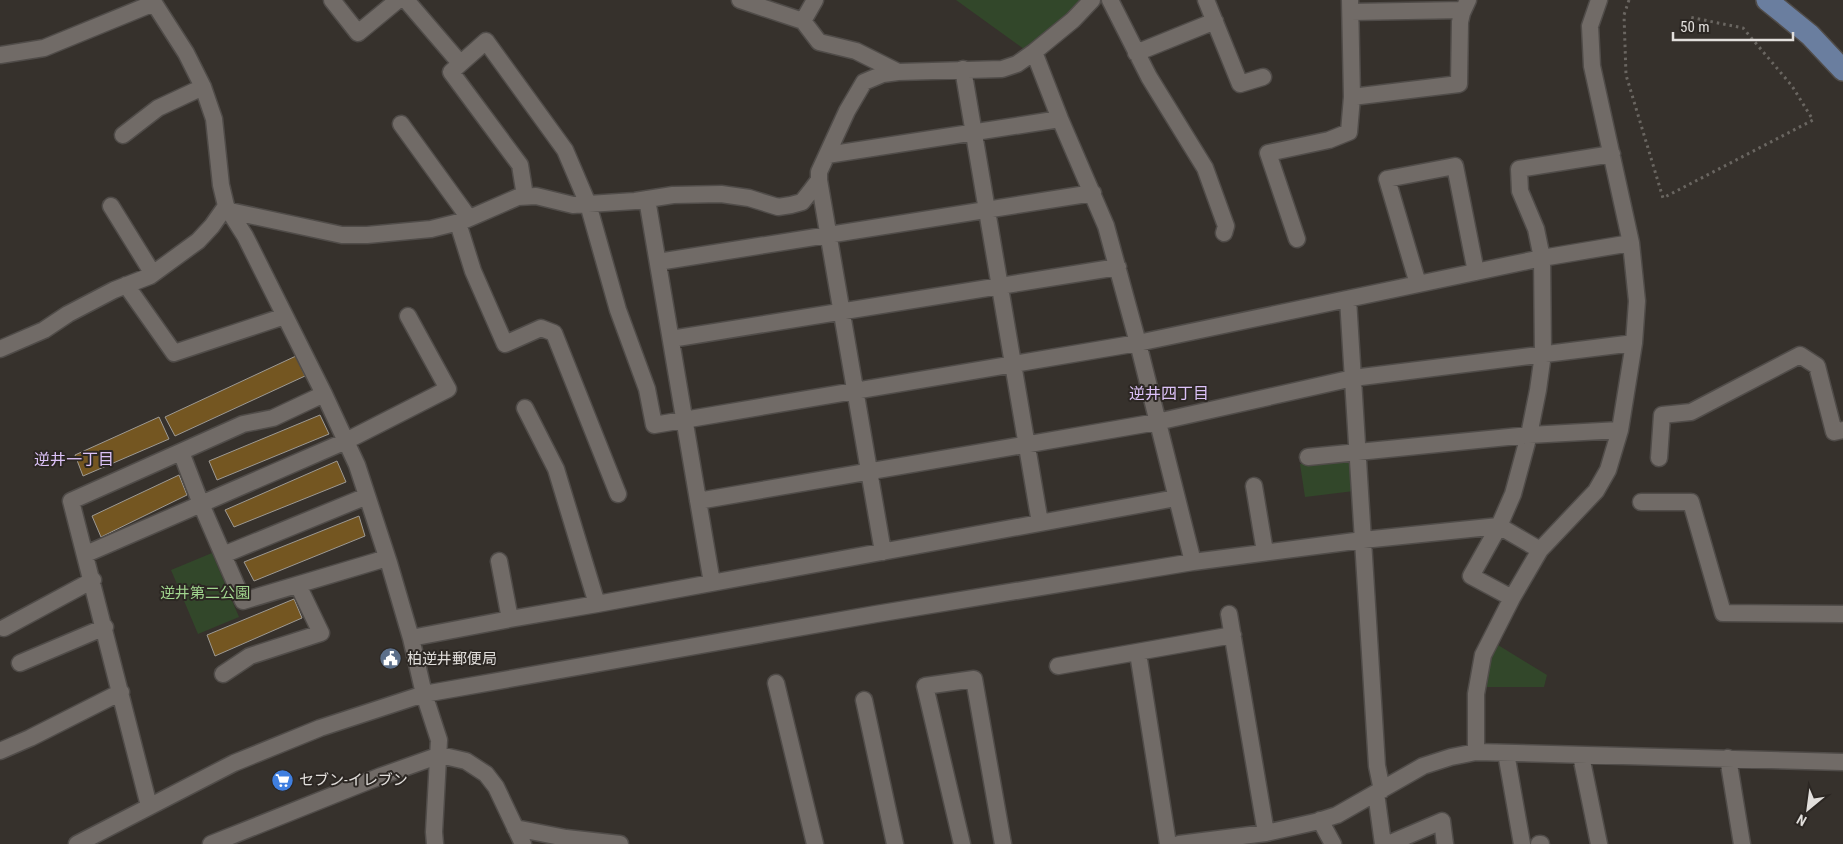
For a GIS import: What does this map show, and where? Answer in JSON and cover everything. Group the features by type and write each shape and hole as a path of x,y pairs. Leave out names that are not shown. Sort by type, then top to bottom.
{"main road":[{"path":"1767,0 1810,35 1843,70"}],"street":[{"path":"332,0 358,33 398,0"},
{"path":"406,0 460,63"},
{"path":"740,0 803,21 819,42 856,51 898,72"},
{"path":"803,21 816,0"},
{"path":"883,552 828,235 819,172 847,111 864,82 883,74 898,72 1002,68 1017,64 1073,20 1092,0"},
{"path":"1110,0 1149,77 1205,168 1226,226 1224,233"},
{"path":"1206,0 1240,84 1263,77"},
{"path":"1476,752 1476,694 1482,655 1540,550 1596,491 1608,470 1620,430 1634,343 1637,301 1630,243 1592,66 1590,26 1599,0"},
{"path":"0,55 44,48 153,1 186,52 203,87 214,119 221,185 228,208 245,236 324,394 357,465 387,558 411,638 424,694 439,740 440,755 434,832 435,844"},
{"path":"1297,239 1268,153 1330,140 1349,132 1352,97 1350,6 1465,5 1460,22 1459,84 1352,97"},
{"path":"1136,53 1214,21"},
{"path":"525,196 520,165 451,72 486,41 565,150 588,204 618,310 647,389 654,425 1138,342 1542,258 1630,243"},
{"path":"1034,52 1060,119 1106,226 1138,342 1193,562"},
{"path":"963,69 1040,523"},
{"path":"123,135 158,108 203,87"},
{"path":"827,154 1060,119"},
{"path":"401,124 464,221 473,271 505,344 541,328 554,333 618,494"},
{"path":"1512,598 1471,576 1499,526 1512,494 1529,435 1543,354 1542,258 1536,229 1520,192 1519,169 1612,154"},
{"path":"1418,284 1387,179 1455,166 1476,272"},
{"path":"228,208 342,235 367,235 431,229 464,221 518,197 525,196 536,196 574,204 588,204 673,195 721,194 735,195 778,207 802,202 819,180"},
{"path":"658,262 1093,193"},
{"path":"647,199 712,583"},
{"path":"111,206 153,274"},
{"path":"0,349 44,330 68,314 126,285 153,274 198,241 228,208"},
{"path":"671,339 1118,267"},
{"path":"126,285 174,353 285,316"},
{"path":"1348,299 1383,844"},
{"path":"86,554 346,441 448,389 408,316"},
{"path":"698,501 1157,422 1353,378 1634,343"},
{"path":"1659,458 1662,416 1691,412 1800,355 1817,366 1834,432 1843,430"},
{"path":"150,806 72,502 242,424 273,418 324,394"},
{"path":"525,408 556,469 597,604"},
{"path":"1308,457 1529,435 1620,430"},
{"path":"181,452 201,504 244,601 387,558"},
{"path":"1254,486 1265,552"},
{"path":"224,555 367,496"},
{"path":"411,638 510,618 597,604 1176,498"},
{"path":"1640,502 1691,502 1724,614 1843,614"},
{"path":"77,844 234,763 320,728 424,694 876,614 1265,552 1499,526 1540,550"},
{"path":"499,561 510,618"},
{"path":"4,628 93,580"},
{"path":"222,674 250,656 321,633 298,585"},
{"path":"1229,614 1266,833"},
{"path":"20,663 105,627"},
{"path":"1058,666 1233,635"},
{"path":"1138,653 1168,844"},
{"path":"962,844 925,686 974,678 1002,844"},
{"path":"776,684 815,844"},
{"path":"0,750 30,738 121,692"},
{"path":"864,700 895,844"},
{"path":"1179,844 1266,833 1320,820 1336,815 1422,766 1476,752 1843,762"},
{"path":"1506,753 1522,844"},
{"path":"210,844 381,776 440,755 466,761 486,774 496,787 523,844"},
{"path":"1581,756 1599,844"},
{"path":"1728,758 1742,844"},
{"path":"1320,820 1333,844"},
{"path":"1388,844 1442,820 1445,844"},
{"path":"515,828 566,838 620,844"}],"path":[{"path":"1629,0 1624,15 1626,75 1663,198 1813,120 1792,86 1743,28 1689,17"}],"green space":[{"path":"956,0 1085,0 1028,52"},
{"path":"1347,458 1352,462 1354,491 1305,497 1300,464"},
{"name":"逆井第二公園","path":"212,553 239,617 198,634 171,570"},
{"path":"1498,645 1547,675 1544,687 1485,687 1491,657"}],"building":[{"path":"296,356 305,376 175,436 165,417"},
{"path":"320,415 329,434 217,480 209,461"},
{"path":"159,417 169,439 83,476 75,455"},
{"path":"337,461 346,482 234,527 225,510"},
{"path":"179,475 187,495 101,537 92,516"},
{"path":"359,516 365,536 254,581 244,562"},
{"path":"294,599 302,618 215,656 207,635"}],"place":[{"name":"柏逆井郵便局","path":"391,659"},
{"name":"セブン-イレブン","path":"283,780"}],"district":[{"name":"逆井四丁目","path":"1169,393"},
{"name":"逆井一丁目","path":"74,459"}]}
